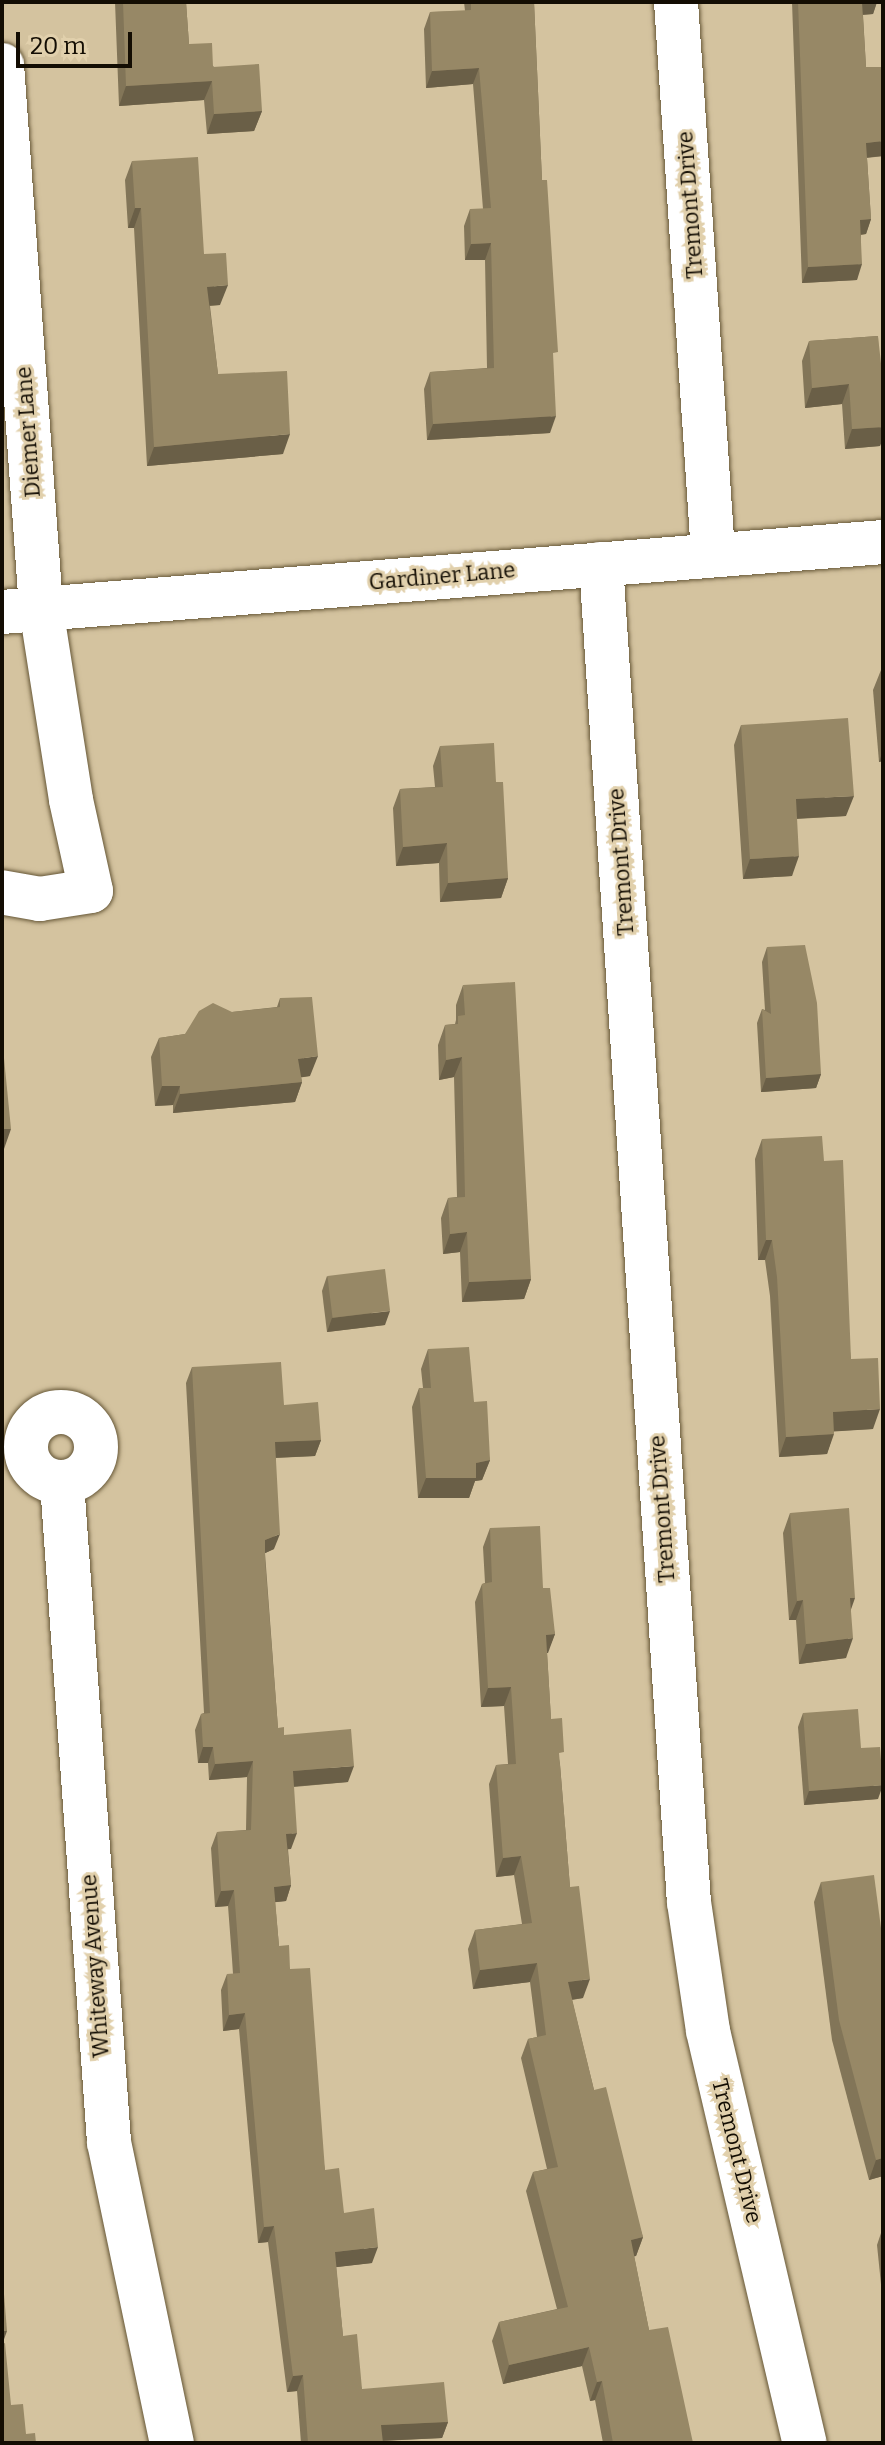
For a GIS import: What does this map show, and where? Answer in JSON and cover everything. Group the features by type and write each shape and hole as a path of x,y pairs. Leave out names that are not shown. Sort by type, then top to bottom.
{"street":[{"name":"Tremont Drive","path":"676,2 713,553"},
{"name":"Diemer Lane","path":"2,65 22,610 91,891 40,899 2,892"},
{"name":"Gardiner Lane","path":"22,610 713,553 883,542"},
{"name":"Tremont Drive","path":"601,564 689,1902 708,2031 805,2443"},
{"name":"Whiteway Avenue","path":"62,1483 109,2142 172,2443"}],"building":[{"path":"123,2 186,2 189,44 212,43 213,67 259,64 262,111 214,114 212,81 126,86"},
{"path":"471,2 534,2 542,180 547,180 558,352 553,353 556,416 433,424 430,372 494,368 491,243 471,244 470,209 491,208 479,68 432,71 430,12 471,10"},
{"path":"798,2 862,2 866,67 883,67 883,141 866,143 871,219 860,220 862,264 808,267"},
{"path":"198,157 204,254 226,253 228,285 207,287 218,374 287,371 290,434 154,447 141,208 135,208 132,161"},
{"path":"878,336 883,382 883,427 852,429 849,384 812,388 809,341"},
{"path":"848,718 854,796 796,799 799,856 750,859 741,725"},
{"path":"494,743 496,782 503,782 508,878 448,883 447,843 403,847 400,789 443,787 440,746"},
{"path":"805,945 817,1003 821,1074 766,1078 762,1009 771,1014 767,947"},
{"path":"515,982 531,1279 469,1282 467,1232 450,1234 448,1198 465,1197 462,1057 446,1060 445,1025 458,1024 458,1016 465,1015 463,985"},
{"path":"312,997 318,1056 298,1059 302,1082 180,1094 180,1086 162,1086 159,1038 185,1034 199,1011 213,1003 232,1012 280,1007 280,998"},
{"path":"3,1048 11,1129 2,1129"},
{"path":"822,1136 824,1161 843,1160 851,1359 878,1358 880,1409 833,1412 834,1434 786,1437 777,1277 772,1240 766,1240 762,1139"},
{"path":"385,1269 390,1311 333,1318 327,1276"},
{"path":"469,1347 474,1402 487,1401 490,1460 476,1463 476,1478 426,1478 419,1388 431,1388 428,1349"},
{"path":"281,1362 284,1405 318,1402 321,1440 275,1442 280,1534 265,1540 265,1560 278,1728 284,1727 284,1735 351,1729 354,1766 293,1771 297,1833 286,1834 291,1885 274,1887 279,1946 289,1945 290,1969 310,1968 325,2170 339,2168 344,2213 374,2208 378,2247 335,2252 343,2336 357,2334 362,2389 444,2382 448,2422 381,2425 383,2443 308,2443 303,2375 293,2376 274,2226 264,2227 245,2013 229,2015 227,1974 240,1973 234,1890 221,1891 217,1832 251,1830 253,1761 215,1764 213,1747 203,1747 201,1714 210,1713 192,1367"},
{"path":"849,1508 855,1598 850,1598 853,1638 806,1644 803,1600 797,1601 790,1513"},
{"path":"540,1526 543,1588 550,1588 555,1634 546,1635 551,1719 562,1718 564,1752 559,1753 570,1887 579,1886 590,1979 568,1982 594,2090 606,2087 643,2237 631,2240 649,2330 668,2327 693,2443 613,2443 602,2381 597,2382 589,2347 509,2365 499,2322 568,2307 533,2172 558,2167 528,2039 546,2035 537,1963 480,1970 475,1930 532,1923 521,1856 503,1858 496,1765 516,1764 511,1687 488,1688 482,1584 492,1582 490,1528"},
{"path":"858,1709 861,1748 880,1747 883,1785 809,1791 803,1713"},
{"path":"874,1875 883,1943 883,2158 876,2160 839,2020 821,1882"},
{"path":"2,2269 7,2331 2,2331"},
{"path":"5,2343 11,2405 23,2404 26,2434 35,2433 36,2443 2,2443 2,2344"}]}
